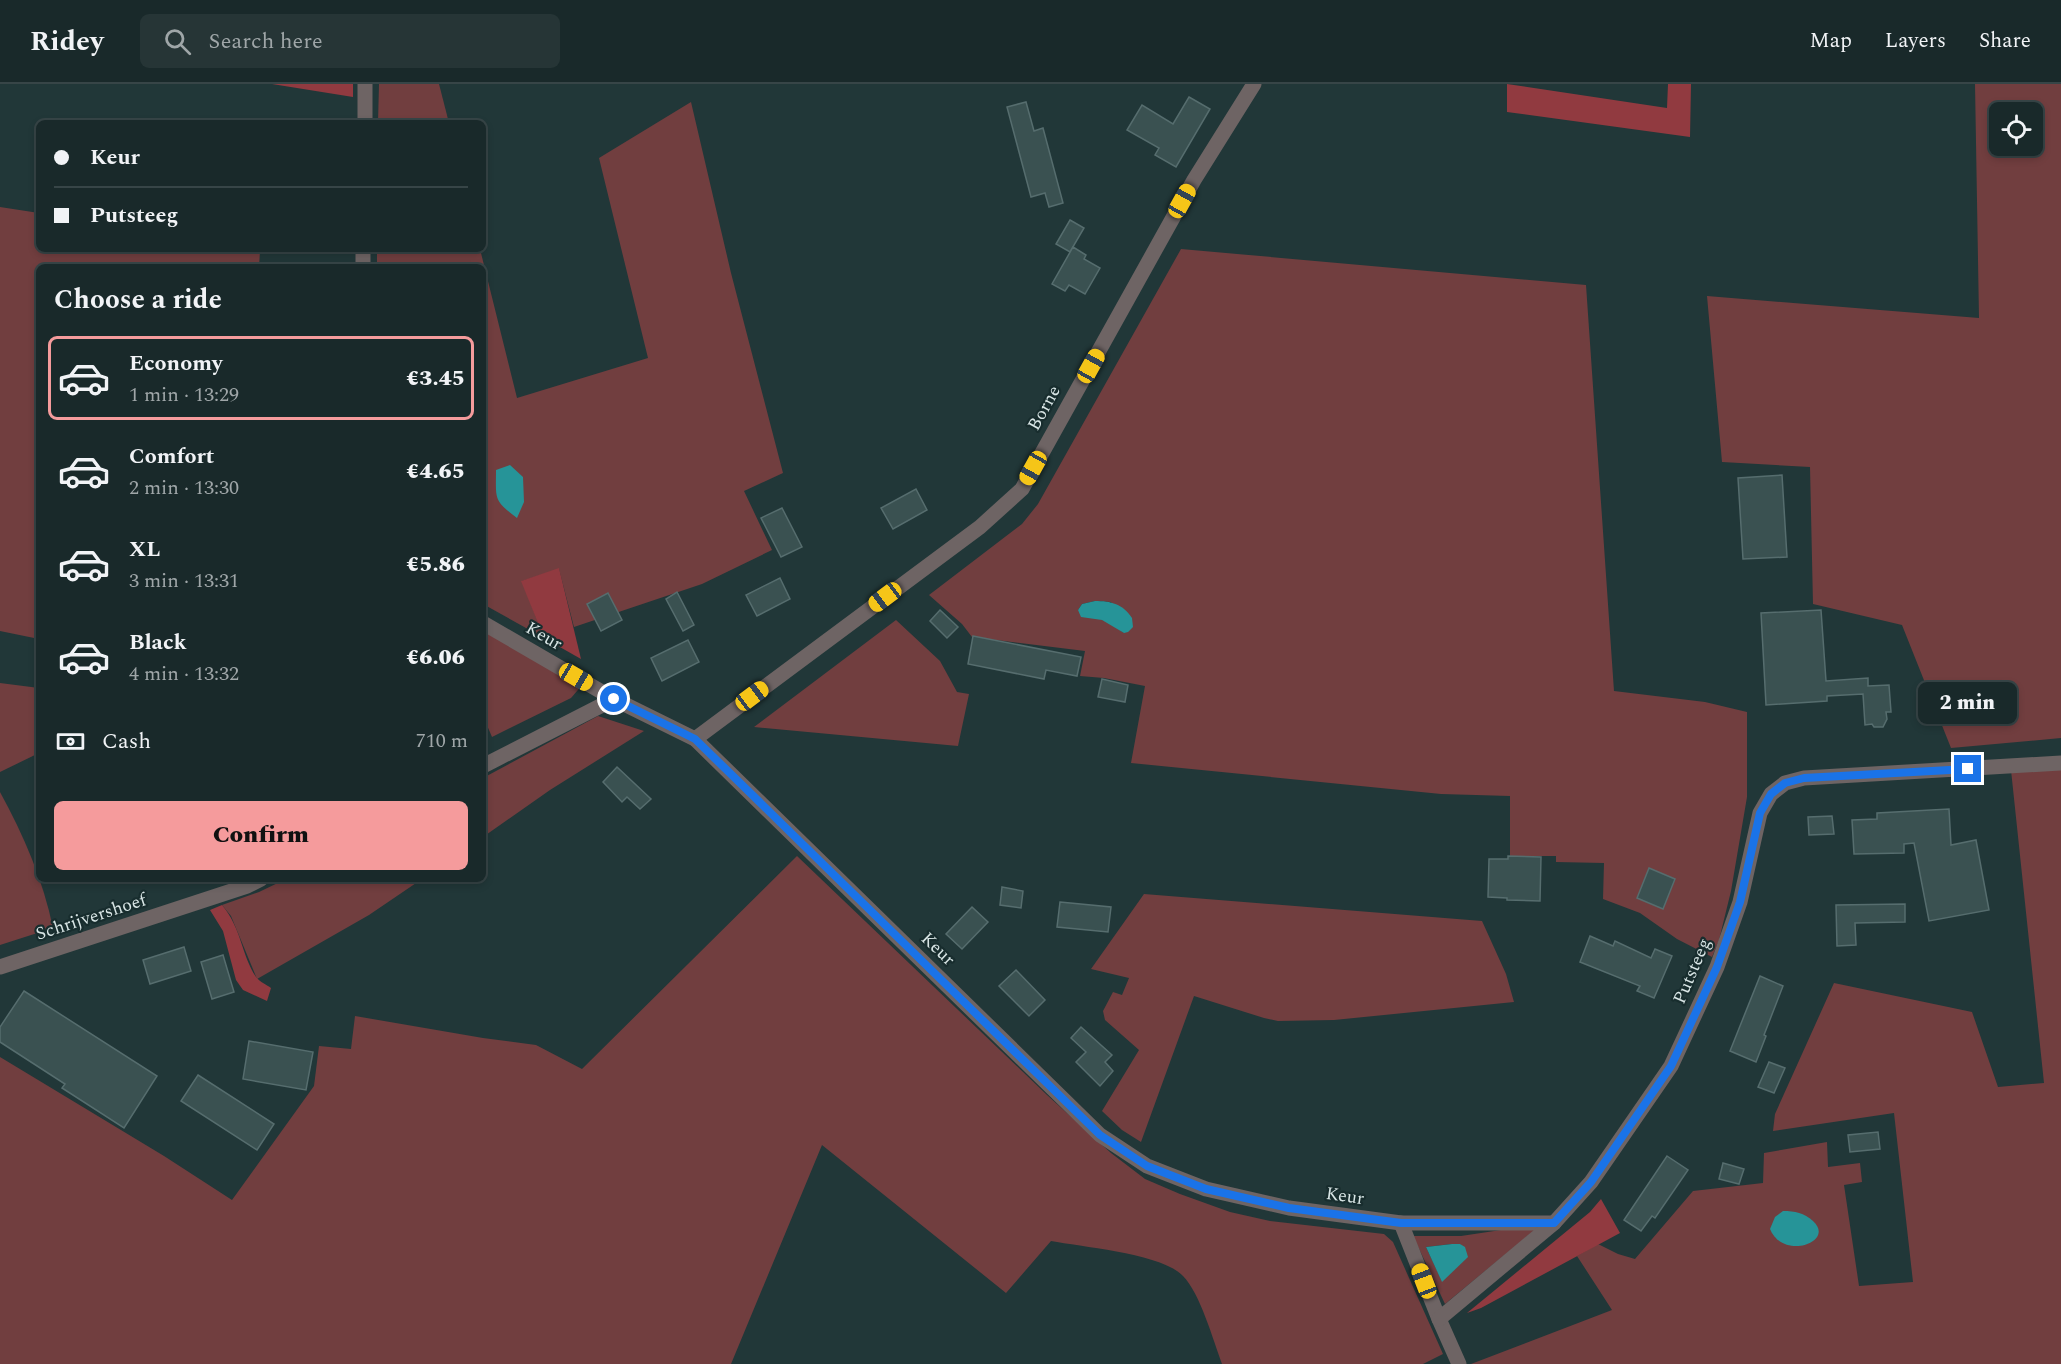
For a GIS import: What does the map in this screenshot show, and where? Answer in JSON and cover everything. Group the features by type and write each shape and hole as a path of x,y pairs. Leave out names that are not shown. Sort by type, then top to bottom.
{"street":[{"path":"365,84 365,120"},
{"name":"Borne","path":"695,739 980,527 1022,489 1194,180 1254,84"},
{"name":"Keur","path":"486,625 614,699 695,739 1100,1135 1147,1166 1206,1189 1289,1208 1401,1223 1554,1223"},
{"path":"486,764 614,699"},
{"name":"Putsteeg","path":"1439,1319 1554,1223 1591,1182 1671,1066 1717,967 1740,902 1760,813 1771,794 1785,783 1804,778 2061,763"},
{"name":"Schrijvershoef","path":"0,967 255,882"},
{"path":"1401,1223 1459,1364"}],"shaded area":[{"path":"272,84 353,84 353,97"},
{"path":"379,84 439,84 448,120 378,120"},
{"path":"1507,84 1667,108 1668,84 1691,84 1690,137 1507,112"},
{"path":"1975,84 2061,84 2061,738 1951,748 1902,625 1813,604 1810,467 1722,462 1707,296 1979,318"},
{"path":"691,102 731,273 783,473 744,491 772,550 702,584 574,627 559,569 522,581 544,638 486,606 486,273 517,398 648,358 599,158"},
{"path":"0,207 36,213 36,252 260,252 259,264 36,264 36,638 0,631"},
{"path":"1181,249 1586,285 1614,691 1705,702 1747,712 1747,797 1731,891 1719,940 1712,957 1677,939 1640,913 1603,899 1604,863 1556,862 1556,856 1510,856 1510,796 1441,794 1131,763 1145,686 1080,676 1085,651 972,637 962,624 929,595 1022,524 1038,504","holes":["1095,601 1111,602 1124,633 1110,623 1078,610 1082,604"]},
{"path":"377,252 481,252 484,264 377,264"},
{"path":"559,568 581,659 544,638 521,581"},
{"path":"896,620 940,661 957,692 969,694 958,746 754,727"},
{"path":"486,627 584,683 571,698 492,737 486,723"},
{"path":"0,683 36,688 36,754 0,772"},
{"path":"598,716 644,731 550,790 486,835 486,776"},
{"path":"2061,766 2061,1364 1471,1364 1612,1310 1577,1256 1598,1244 1635,1259 1693,1191 1763,1183 1764,1153 1827,1142 1828,1167 1860,1163 1862,1182 1844,1185 1859,1286 1913,1282 1894,1113 1773,1131 1775,1114 1834,983 1972,1012 1998,1087 2044,1083 2011,770"},
{"path":"0,792 32,858 36,870 36,882 40,882 53,928 0,945"},
{"path":"797,856 1047,1095 1111,1153 1145,1179 1230,1212 1270,1221 1384,1234 1393,1242 1443,1354 1423,1364 1222,1364 1206,1317 1195,1294 1183,1276 1173,1268 1141,1257 1051,1241 1006,1293 822,1145 731,1364 0,1364 0,1057 232,1200 314,1086 319,1046 351,1049 355,1016 536,1045 582,1069"},
{"path":"280,882 418,882 369,915 257,979 231,916 222,905"},
{"path":"1144,894 1482,921 1506,974 1514,1002 1334,1020 1278,1021 1194,996 1141,1142 1122,1130 1102,1111 1139,1050 1105,1020 1103,1011 1113,992 1122,995 1129,978 1091,969"},
{"path":"222,905 234,923 256,977 271,988 267,1001 243,990 236,980 223,931 210,910"},
{"path":"1601,1199 1620,1233 1481,1308 1467,1313 1590,1212"},
{"path":"1542,1224 1445,1304 1413,1236 1461,1236","holes":["1460,1244 1467,1257 1442,1281 1426,1247"]}],"water":[{"path":"510,465 523,477 524,502 517,518 500,503 496,493 496,470"},
{"path":"1095,601 1121,606 1132,618 1133,627 1124,633 1102,620 1081,617 1078,610 1082,604"},
{"path":"1783,1211 1799,1213 1810,1218 1818,1229 1818,1236 1805,1245 1795,1246 1777,1239 1770,1229 1775,1217"},
{"path":"1452,1244 1465,1247 1468,1257 1442,1282 1426,1247"}],"building":[{"path":"1189,97 1210,109 1176,167 1155,155 1159,148 1127,130 1142,105 1173,124"},
{"path":"1026,102 1034,131 1043,128 1063,203 1049,207 1045,193 1031,197 1007,107"},
{"path":"1070,220 1084,228 1070,252 1056,244"},
{"path":"1073,247 1086,255 1084,259 1100,268 1085,294 1069,285 1065,291 1052,284"},
{"path":"1782,475 1787,557 1743,559 1738,478"},
{"path":"916,489 927,510 893,529 881,508"},
{"path":"782,508 802,547 781,557 761,518"},
{"path":"780,578 790,599 757,616 746,595"},
{"path":"677,592 694,625 683,631 666,599"},
{"path":"608,593 622,620 601,631 587,604"},
{"path":"940,610 958,627 947,638 930,621"},
{"path":"1821,610 1826,681 1868,678 1868,686 1889,685 1891,712 1886,712 1887,719 1883,727 1865,725 1863,694 1827,696 1827,701 1766,705 1761,613"},
{"path":"973,636 1081,657 1077,676 1046,670 1044,679 968,664"},
{"path":"688,640 699,662 662,681 651,658"},
{"path":"1102,679 1128,685 1125,702 1098,697"},
{"path":"617,767 651,799 640,809 627,797 622,802 603,782"},
{"path":"1949,809 1951,845 1976,840 1989,910 1929,921 1914,843 1904,844 1904,853 1854,854 1852,820 1877,819 1877,813"},
{"path":"1832,816 1834,834 1809,835 1808,817"},
{"path":"1508,856 1541,857 1540,901 1488,897 1489,859 1508,859"},
{"path":"1649,868 1675,879 1663,909 1637,898"},
{"path":"1002,887 1023,891 1021,908 1000,905"},
{"path":"1060,902 1111,907 1108,932 1057,927"},
{"path":"1905,904 1905,922 1855,923 1856,945 1837,946 1836,905"},
{"path":"972,907 988,922 962,949 946,934"},
{"path":"1590,936 1613,946 1615,941 1651,958 1655,949 1672,956 1654,998 1637,991 1640,986 1580,962"},
{"path":"184,947 191,971 150,984 143,960"},
{"path":"223,955 234,992 212,999 201,962"},
{"path":"1016,970 1045,1000 1029,1016 999,986"},
{"path":"1760,976 1783,986 1756,1062 1730,1051"},
{"path":"24,991 157,1076 124,1128 62,1088 65,1084 0,1042 0,1027"},
{"path":"1081,1027 1112,1055 1105,1062 1113,1071 1100,1086 1076,1062 1086,1052 1071,1038"},
{"path":"249,1041 313,1052 306,1090 243,1079"},
{"path":"1769,1062 1785,1068 1774,1093 1758,1087"},
{"path":"198,1075 274,1124 257,1150 181,1101"},
{"path":"1878,1132 1880,1149 1850,1152 1848,1135"},
{"path":"1667,1156 1688,1170 1655,1218 1652,1216 1641,1231 1624,1220"},
{"path":"1723,1163 1744,1169 1739,1184 1719,1179"}],"route":[{"path":"614,699 695,739 1100,1135 1147,1166 1206,1189 1289,1208 1401,1223 1554,1223 1591,1182 1671,1066 1717,967 1740,902 1760,813 1771,794 1785,783 1804,778 1968,769"}]}
